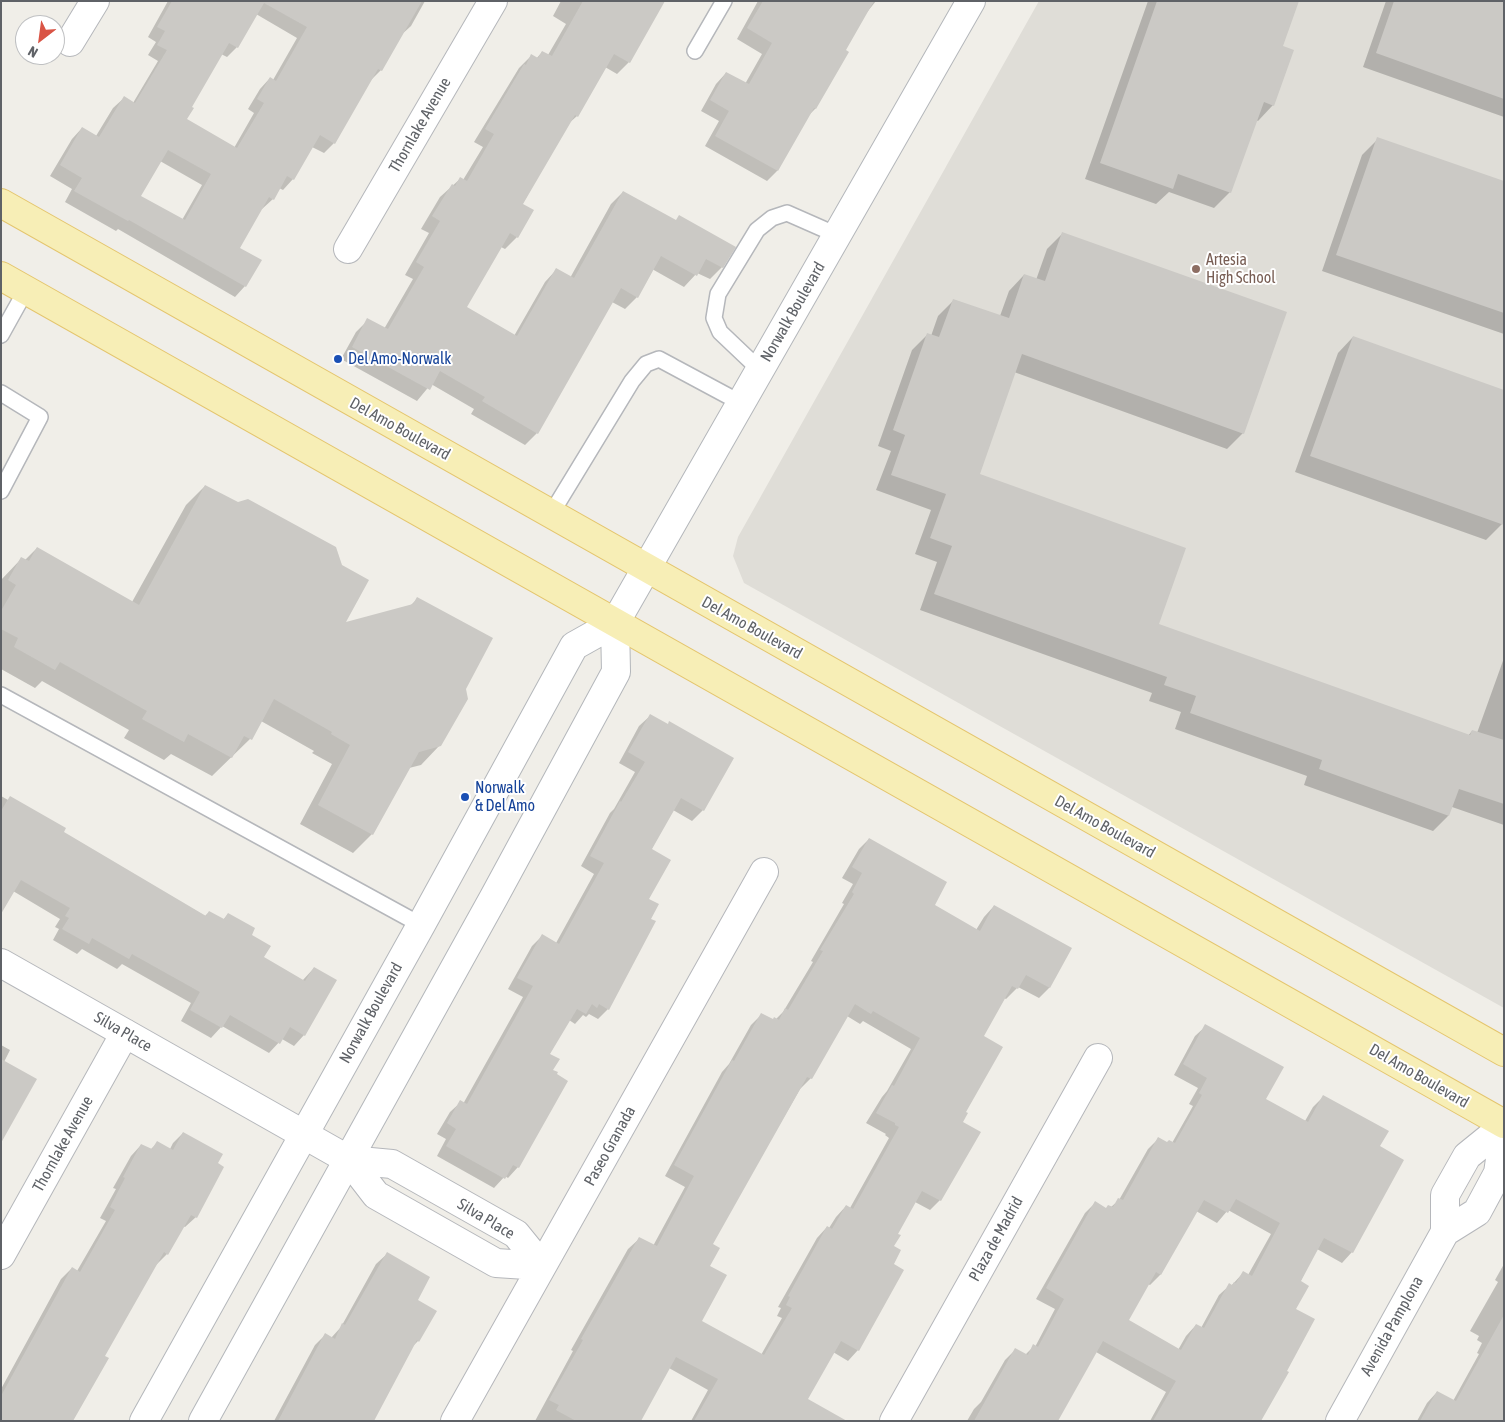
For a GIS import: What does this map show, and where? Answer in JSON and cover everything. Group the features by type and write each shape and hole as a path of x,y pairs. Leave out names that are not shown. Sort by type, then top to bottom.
{"main road":[{"name":"Del Amo Boulevard","path":"1,203 1504,1052"},
{"name":"Del Amo Boulevard","path":"1,276 1504,1125"}],"street":[{"path":"70,42 95,1"},
{"name":"Thornlake Avenue","path":"348,249 493,1"},
{"name":"Norwalk Boulevard","path":"144,1421 421,925 574,646 615,623 971,1"},
{"path":"203,1421 494,897 616,672 615,623"},
{"name":"Paseo Granada","path":"455,1421 764,872"},
{"name":"Silva Place","path":"1,963 348,1160 392,1164 516,1234 542,1266"},
{"name":"Thornlake Avenue","path":"1,1254 125,1033"},
{"name":"Plaza de Madrid","path":"894,1421 1098,1058"},
{"name":"Avenida Pamplona","path":"1445,1232 1445,1195 1467,1156 1504,1125"},
{"name":"Avenida Pamplona","path":"1340,1421 1445,1232 1477,1212 1498,1173 1504,1132"}],"lane":[{"path":"695,51 724,1"},
{"path":"760,370 720,332 714,318 718,294 757,230 772,218 787,214 837,235"},
{"path":"1,335 26,290"},
{"path":"551,514 632,381 646,364 659,359 741,403"},
{"path":"1,393 40,416 3,481"},
{"path":"1,695 421,925"}],"shaded area":[{"name":"Artesia High School","path":"1039,1 1504,1 1504,1008 744,583 733,556 738,537"}],"building":[{"path":"172,1 422,1 382,71 378,69 335,144 320,135 294,180 287,176 274,200 269,197 240,248 262,260 246,287 74,191 82,178 60,165 82,127 99,137 124,96 135,103 167,50 157,45 165,31 157,27","holes":["264,3 307,27 276,81 270,77 257,99 264,103 237,148 187,119 229,43 238,48","168,150 211,174 185,220 141,196"]},
{"path":"583,1 665,1 630,63 614,54 578,117 575,115 523,204 534,210 518,238 510,233 467,307 517,336 556,268 574,278 623,191 676,220 679,215 736,247 723,268 706,259 697,276 661,256 638,298 621,288 538,434 482,401 485,397 440,371 430,390 352,347 367,318 388,329 424,267 416,262 440,221 432,216 452,184 455,186 460,177 467,181 494,134 485,129 531,54 538,58 542,51 552,56"},
{"path":"763,1 874,1 846,50 849,52 778,171 715,136 729,111 710,100 726,72 749,84 772,43 747,28"},
{"path":"1157,1 1299,1 1283,46 1294,50 1274,106 1264,102 1231,193 1178,174 1173,189 1100,163"},
{"path":"1394,1 1504,1 1504,99 1376,53"},
{"path":"1377,137 1504,181 1504,313 1336,255"},
{"path":"1062,232 1287,312 1244,434 1022,354 980,474 1186,548 1159,624 1470,735 1472,730 1504,740 1504,804 1459,789 1449,816 1319,769 1322,760 1190,713 1196,696 1164,685 1167,677 934,594 952,546 930,538 946,494 891,475 905,435 893,430 927,333 939,337 953,299 1009,318 1024,274 1045,281"},
{"path":"1353,336 1504,390 1504,525 1310,456"},
{"path":"205,485 238,502 248,499 336,547 342,565 369,580 346,622 413,604 417,597 493,638 466,689 468,699 441,746 419,752 373,835 318,805 350,745 331,734 332,732 274,699 252,740 244,736 232,758 188,734 184,742 142,719 147,711 60,662 55,670 14,647 18,638 1,629 1,611 16,585 8,580 21,557 29,561 37,547 139,605"},
{"path":"650,714 668,724 669,721 734,758 704,811 681,798 652,849 671,860 649,899 659,904 651,919 656,921 609,1010 599,1004 597,1008 592,1004 586,1014 577,1009 550,1054 560,1059 553,1070 568,1081 519,1168 513,1165 505,1179 446,1146 456,1129 447,1123 460,1100 467,1104 533,986 517,978 542,934 559,944 604,863 590,856 620,801 645,762 628,752"},
{"path":"10,796 66,828 64,832 206,916 209,911 224,919 228,913 255,928 252,935 271,946 264,957 305,981 314,967 337,980 305,1036 290,1027 280,1044 230,1015 222,1028 190,1010 200,992 132,954 129,959 92,938 89,944 62,929 69,918 65,916 70,908 21,880 1,914 1,811"},
{"path":"869,838 947,882 935,905 980,931 994,905 1072,948 1050,988 1026,975 1018,989 1012,986 984,1036 1003,1047 966,1112 968,1113 963,1122 981,1132 941,1201 922,1191 898,1234 901,1235 894,1246 901,1250 894,1264 904,1270 859,1351 841,1341 808,1399 847,1421 694,1421 718,1379 676,1357 641,1421 576,1421 556,1410 559,1405 549,1400 639,1237 657,1246 694,1176 674,1165 732,1060 734,1061 761,1013 779,1020 785,1008 788,1010 823,951 820,950 854,894 852,892 862,873 852,867","holes":["855,1004 871,1014 873,1011 920,1038 894,1086 892,1085 876,1113 899,1127 853,1209 846,1205 832,1229 827,1226 788,1296 790,1297 786,1305 792,1308 764,1355 702,1321 727,1275 710,1266 720,1248 713,1244 807,1077 812,1079"]},
{"path":"1205,1024 1284,1067 1266,1099 1308,1122 1323,1095 1389,1131 1380,1146 1404,1160 1353,1253 1324,1238 1301,1281 1309,1286 1296,1309 1315,1319 1287,1371 1289,1372 1261,1421 1153,1421 1176,1381 1103,1341 1058,1421 974,1421 1015,1348 1028,1355 1033,1344 1038,1347 1064,1299 1046,1288 1095,1201 1106,1208 1108,1205 1113,1207 1118,1198 1123,1200 1158,1137 1167,1142 1169,1140 1175,1143 1202,1095 1199,1093 1207,1078 1183,1064","holes":["1236,1199 1280,1223 1252,1276 1243,1271 1236,1283 1234,1282 1232,1285 1229,1283 1204,1328 1196,1324 1181,1350 1129,1320 1156,1272 1161,1275 1204,1200 1228,1213"]},
{"path":"1,1059 37,1079 1,1143"},
{"path":"183,1132 223,1154 218,1163 224,1167 197,1218 191,1215 168,1255 164,1252 105,1356 109,1358 73,1421 1,1421 1,1396 72,1267 80,1272 115,1210 110,1207 125,1178 123,1177 141,1144 152,1149 157,1141 173,1150"},
{"path":"387,1252 430,1277 418,1300 437,1311 419,1342 417,1340 374,1421 278,1421 325,1333 335,1339 342,1323 345,1325"},
{"path":"1504,1315 1504,1421 1420,1421 1437,1391 1456,1401"}],"place":[{"name":"Artesia High School","path":"1196,269"},
{"name":"Del Amo-Norwalk","path":"338,359"},
{"name":"Norwalk & Del Amo","path":"465,797"}]}
